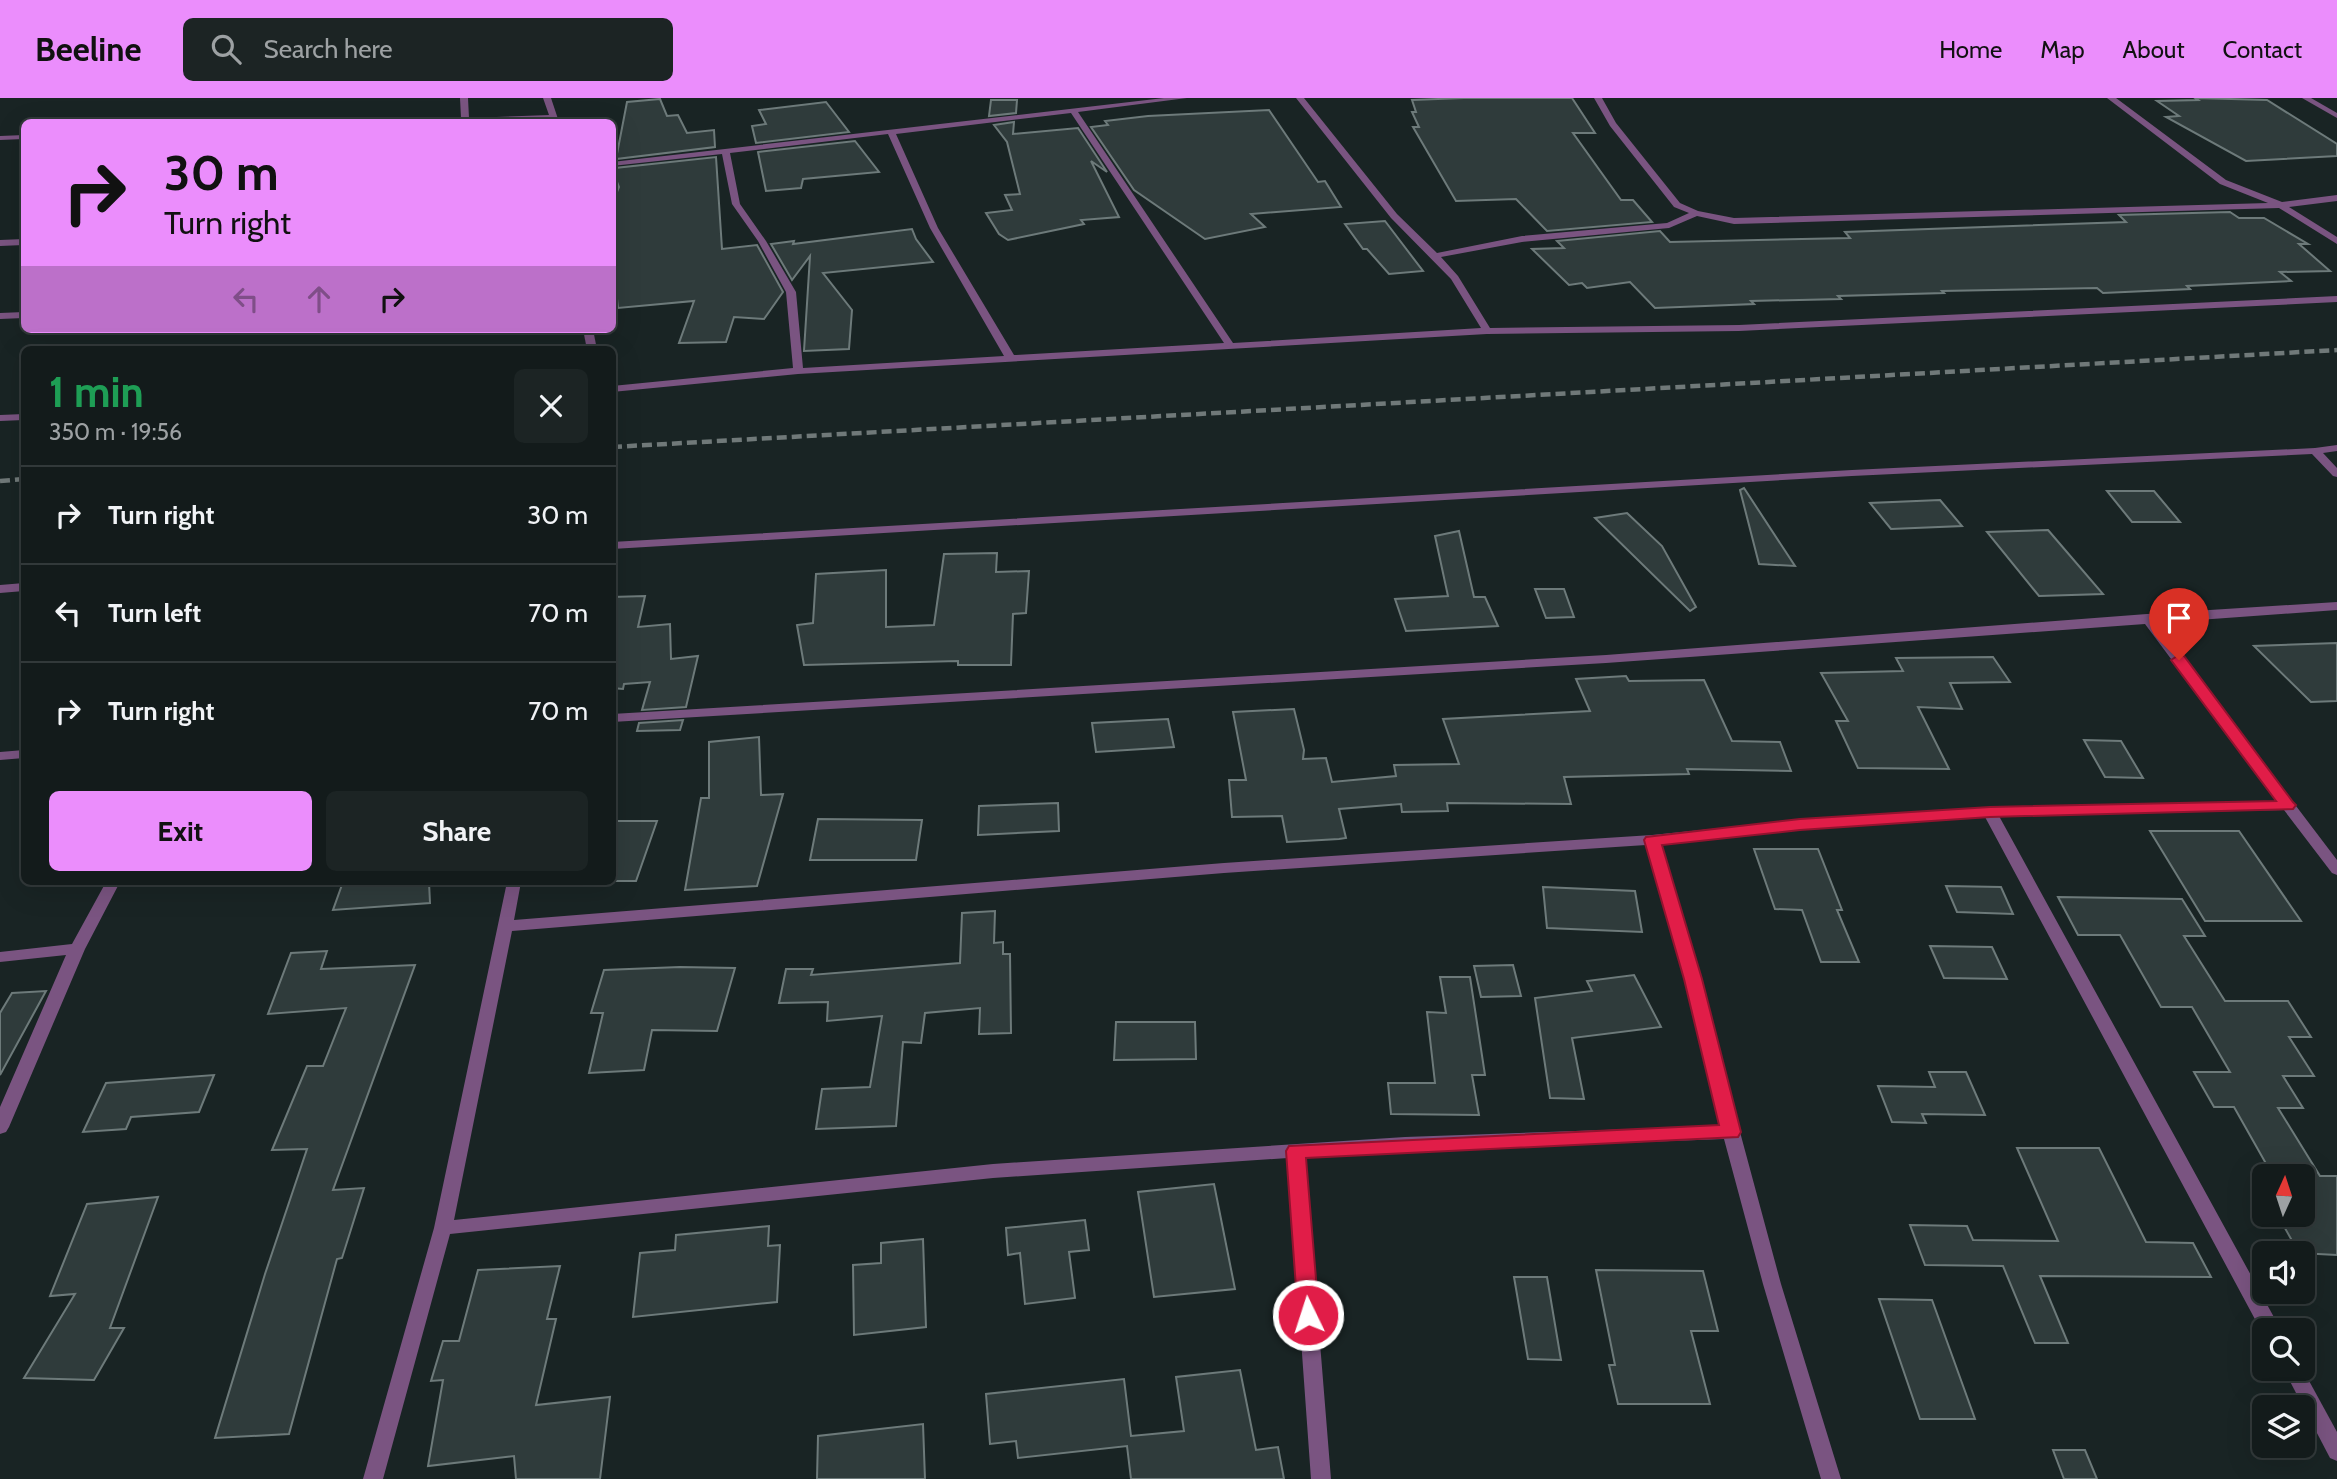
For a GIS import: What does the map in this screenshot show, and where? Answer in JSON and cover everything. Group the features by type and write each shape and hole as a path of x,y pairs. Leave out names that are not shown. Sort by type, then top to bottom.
{"street":[{"path":"464,98 465,119"},
{"path":"547,98 554,119"},
{"path":"616,164 1183,98"},
{"path":"1300,98 1394,216 1455,278 1487,331"},
{"path":"1598,98 1613,124 1676,205 1696,213 1734,221 2281,205 2337,198"},
{"path":"2111,98 2223,182 2281,205 2337,240"},
{"path":"2306,98 2337,116"},
{"path":"1074,112 1230,345"},
{"path":"891,132 934,228 1011,359"},
{"path":"0,138 21,137"},
{"path":"725,150 736,204 762,241 791,292 798,370"},
{"path":"1435,256 1522,239 1669,225 1696,213"},
{"path":"0,243 21,242"},
{"path":"616,389 798,370 1487,331 1739,328 2337,299"},
{"path":"0,316 21,315"},
{"path":"0,418 21,417"},
{"path":"616,546 1852,473 2337,448"},
{"path":"2315,451 2337,474"},
{"path":"0,589 21,587"},
{"path":"616,718 1620,658 2337,606"},
{"path":"2147,618 2337,870"},
{"path":"0,756 21,754"},
{"path":"505,926 1224,868 1652,840 1800,825 1990,812 2288,805"},
{"path":"1990,812 2264,1318"},
{"path":"1652,840 1693,979 1772,1284 1831,1479"},
{"path":"0,1127 77,949 111,885"},
{"path":"373,1479 443,1228 513,885"},
{"path":"0,957 77,949"},
{"path":"443,1228 993,1171 1296,1151 1731,1132"},
{"path":"1296,1151 1321,1479"},
{"path":"2299,1381 2337,1452"}],"building":[{"path":"1572,98 1595,133 1573,133 1621,200 1633,200 1652,222 1547,231 1516,199 1456,201 1413,127 1419,127 1412,112 1416,112 1412,100"},
{"path":"2195,98 2267,100 2337,144 2337,156 2246,161 2166,117 2179,116 2157,101 2198,100"},
{"path":"660,99 667,116 678,115 687,133 714,130 715,147 616,159 627,102"},
{"path":"991,100 1017,100 1016,113 989,116"},
{"path":"826,102 849,132 756,143 752,126 766,124 759,110"},
{"path":"1269,110 1318,182 1325,181 1341,207 1251,214 1265,227 1205,239 1134,190 1091,127 1108,125 1105,121 1148,116"},
{"path":"1014,122 1013,134 1078,128 1107,172 1091,161 1119,217 1081,220 1084,224 1008,240 999,234 986,213 1012,210 1005,195 1020,194 1007,142 994,125"},
{"path":"855,141 879,172 803,179 801,188 766,191 758,152"},
{"path":"716,157 722,249 757,245 783,292 764,319 734,317 726,342 679,343 694,301 618,308 616,194 619,187 616,168"},
{"path":"2230,212 2239,218 2264,218 2308,244 2299,244 2330,271 2280,272 2291,281 2187,286 2190,289 2103,293 2097,288 1942,291 1944,293 1838,296 1841,299 1751,301 1754,304 1655,308 1630,282 1587,288 1582,283 1569,285 1532,249 1564,248 1557,241 1660,231 1670,242 1850,238 1845,232 2126,222 2119,215"},
{"path":"1385,221 1423,271 1389,274 1367,249 1363,249 1345,224"},
{"path":"912,229 933,262 823,273 852,310 849,349 804,351 810,256 792,280 771,244 794,241 793,244"},
{"path":"1744,488 1795,566 1759,564 1740,490"},
{"path":"2107,491 2154,491 2180,522 2132,522"},
{"path":"1940,500 1962,526 1891,529 1870,503"},
{"path":"1627,513 1662,546 1696,607 1690,611 1595,518"},
{"path":"2048,530 2103,594 2039,596 1987,532"},
{"path":"1459,531 1474,597 1485,597 1498,626 1406,631 1395,599 1448,596 1435,536"},
{"path":"997,553 996,572 1029,571 1026,613 1013,614 1011,665 958,665 958,661 804,665 797,625 813,623 816,574 886,570 886,627 934,625 944,554"},
{"path":"1535,589 1564,589 1574,617 1546,618"},
{"path":"645,596 638,627 670,624 671,659 698,656 686,707 642,710 650,682 624,684 623,689 616,688 616,597"},
{"path":"2337,643 2337,701 2311,702 2254,646"},
{"path":"1993,657 2010,682 1950,683 1962,709 1918,707 1949,769 1858,768 1836,721 1848,721 1821,673 1903,671 1896,658"},
{"path":"1626,676 1629,681 1704,680 1732,741 1780,742 1791,771 1687,769 1689,774 1564,777 1571,804 1447,803 1448,811 1402,812 1401,804 1339,809 1346,838 1339,839 1287,842 1282,816 1232,817 1229,780 1246,780 1233,712 1294,709 1304,750 1303,759 1326,758 1332,782 1396,776 1394,765 1459,764 1443,719 1590,711 1576,679"},
{"path":"1168,719 1174,747 1096,752 1092,723"},
{"path":"683,720 680,730 637,731 639,723"},
{"path":"759,737 761,795 783,794 757,886 685,890 701,798 709,798 709,742"},
{"path":"2084,740 2121,741 2143,778 2105,777"},
{"path":"1058,803 1059,831 978,835 979,806"},
{"path":"818,819 922,820 916,860 810,860"},
{"path":"616,821 657,821 636,881 616,881"},
{"path":"2150,831 2239,831 2301,921 2205,921"},
{"path":"1754,849 1818,849 1842,910 1837,910 1859,962 1821,962 1802,910 1775,909"},
{"path":"342,885 429,885 430,903 333,910"},
{"path":"1946,886 2001,887 2013,914 1957,912"},
{"path":"1543,887 1635,891 1642,932 1547,928"},
{"path":"2058,897 2182,899 2205,936 2184,936 2225,1001 2288,1001 2311,1037 2289,1037 2314,1076 2283,1076 2303,1108 2278,1108 2313,1164 2266,1164 2234,1107 2214,1107 2194,1072 2230,1072 2192,1007 2161,1007 2120,935 2078,935"},
{"path":"995,911 994,943 1003,942 1003,954 1010,954 1011,1033 979,1034 980,1008 925,1013 921,1043 903,1042 896,1126 816,1129 822,1089 870,1087 882,1016 827,1021 828,1002 779,1003 786,969 813,969 811,975 960,963 962,913"},
{"path":"1930,946 1992,947 2007,979 1944,978"},
{"path":"327,951 321,969 415,965 333,1190 364,1188 342,1258 337,1259 289,1434 215,1438 265,1274 307,1149 272,1150 307,1066 323,1066 346,1008 268,1014 291,953"},
{"path":"1513,965 1521,996 1481,997 1474,966"},
{"path":"735,968 717,1031 652,1030 644,1070 589,1073 603,1013 591,1013 604,970"},
{"path":"1634,975 1661,1027 1572,1038 1584,1099 1550,1098 1535,998 1592,991 1587,981"},
{"path":"1440,977 1470,977 1485,1075 1472,1075 1479,1115 1391,1114 1388,1083 1435,1083 1427,1012 1446,1013"},
{"path":"46,991 0,1075 0,1013 12,993"},
{"path":"1116,1022 1195,1022 1196,1059 1114,1060"},
{"path":"1929,1072 1966,1072 1985,1115 1922,1114 1926,1123 1892,1122 1878,1086 1935,1087"},
{"path":"214,1075 199,1112 131,1117 126,1129 83,1132 106,1083"},
{"path":"2017,1148 2099,1148 2146,1242 2193,1243 2211,1277 2040,1276 2068,1343 2035,1343 2003,1266 1925,1265 1910,1225 1967,1226 1973,1240 2058,1241"},
{"path":"2315,1168 2320,1176 2337,1176 2337,1255 2315,1254 2315,1241 2292,1241 2284,1227 2315,1227"},
{"path":"1214,1184 1235,1289 1154,1297 1138,1192"},
{"path":"158,1197 110,1328 124,1328 94,1380 24,1378 75,1294 50,1296 87,1204"},
{"path":"1085,1220 1089,1250 1069,1252 1075,1298 1025,1304 1020,1253 1008,1255 1006,1228"},
{"path":"769,1226 768,1246 780,1245 777,1302 633,1317 640,1253 675,1250 676,1235"},
{"path":"923,1239 926,1327 854,1335 853,1265 881,1263 881,1243"},
{"path":"560,1266 547,1319 556,1319 536,1405 610,1397 600,1479 516,1479 514,1456 428,1466 443,1380 431,1381 443,1341 459,1341 478,1270"},
{"path":"1596,1270 1703,1271 1718,1331 1691,1331 1710,1404 1618,1404 1609,1365 1615,1365"},
{"path":"1514,1277 1547,1277 1561,1360 1528,1359"},
{"path":"1879,1299 1932,1300 1975,1419 1920,1419"},
{"path":"1240,1370 1256,1450 1278,1447 1284,1479 1131,1479 1127,1446 1018,1458 1016,1441 990,1444 986,1394 1124,1379 1131,1436 1184,1431 1176,1377"},
{"path":"923,1424 925,1479 817,1479 818,1436"},
{"path":"2053,1450 2085,1450 2097,1479 2064,1479"}],"railway":[{"path":"616,447 2337,350"},
{"path":"0,481 21,479"}],"route":[{"path":"1308,1315 1296,1151 1405,1144 1731,1132 1693,979 1652,840 1800,825 1990,812 2288,805 2179,660"}]}
